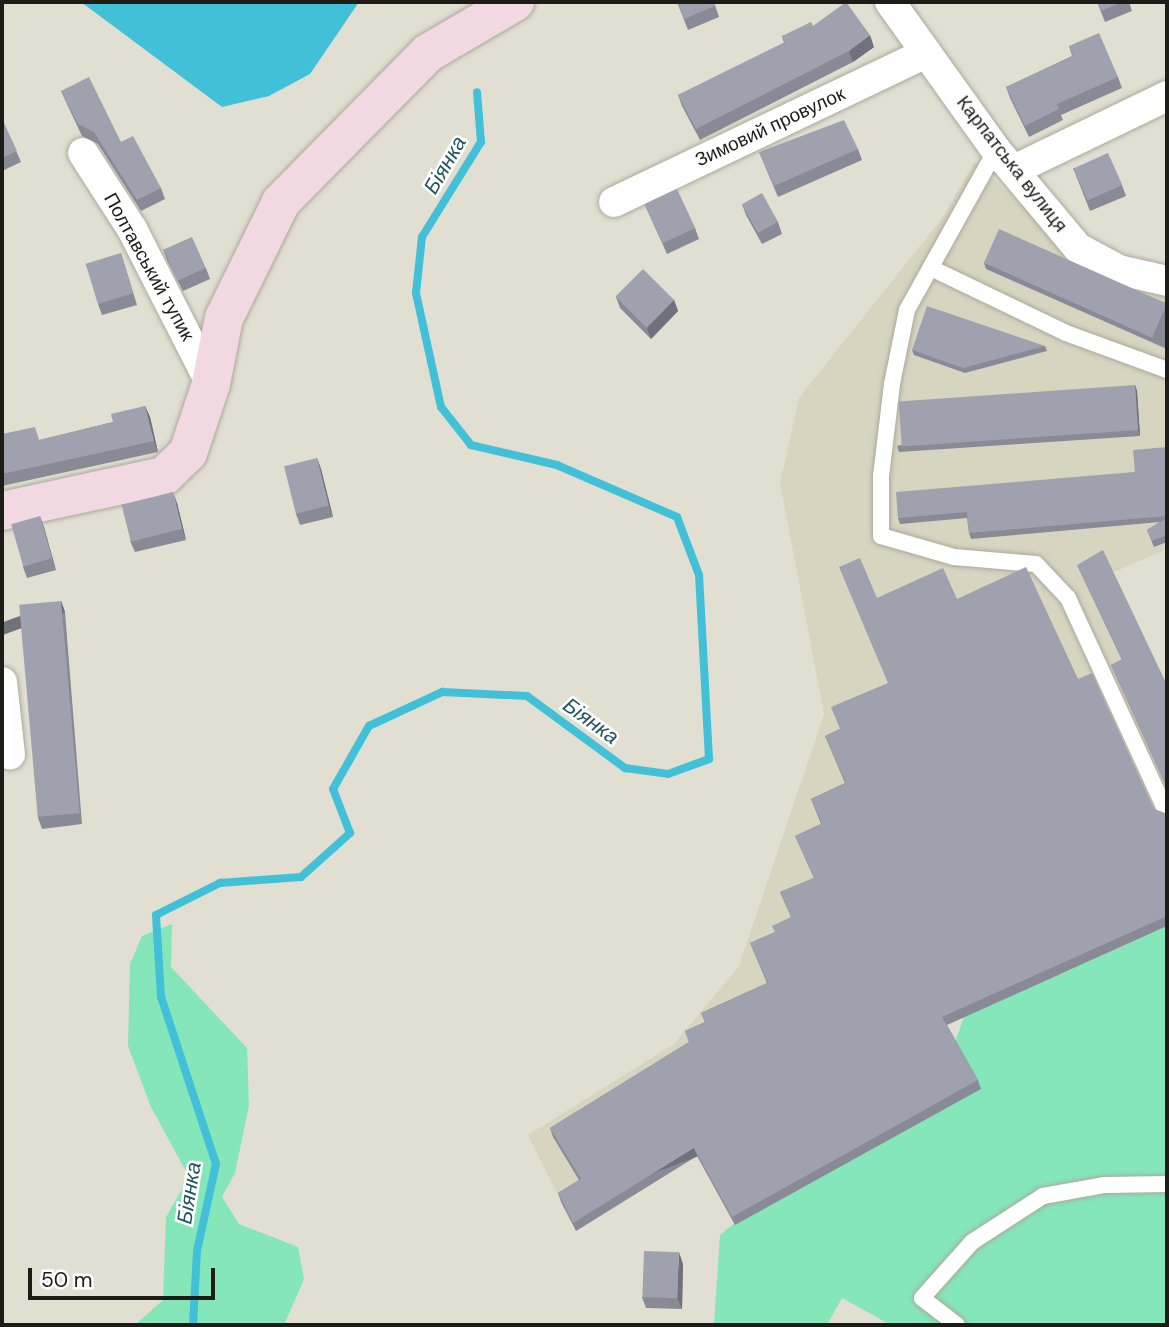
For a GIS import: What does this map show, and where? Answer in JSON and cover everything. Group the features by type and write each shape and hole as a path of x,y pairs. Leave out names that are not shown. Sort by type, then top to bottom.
{"street":[{"name":"Карпатська вулиця","path":"890,2 1005,160 1078,248 1119,270 1167,281"},
{"path":"2,511 163,476 188,453 211,384 224,317 281,202 428,52 510,4"},
{"name":"Зимовий провулок","path":"614,202 926,53"},
{"path":"1005,160 1167,96"},
{"name":"Полтавський тупик","path":"83,153 132,229 211,384"},
{"path":"2,682 10,755"}],"lane":[{"path":"1005,160 931,268 907,310 892,384 881,476 881,536 954,557 1036,564 1068,598 1167,813"},
{"path":"931,268 1066,333 1167,370"},
{"path":"957,1325 922,1298 972,1242 1043,1196 1105,1185 1167,1184"}],"shaded area":[{"path":"975,162 1078,257 1167,292 1167,549 1112,573 1167,686 1167,926 812,1085 576,1231 528,1135 674,1044 739,966 824,714 780,483 799,398 943,217"}],"green space":[{"path":"172,924 171,967 247,1048 249,1105 235,1173 222,1197 239,1224 298,1247 304,1279 284,1325 135,1325 163,1300 166,1217 189,1177 151,1107 128,1046 130,964 142,936"},
{"path":"1167,926 1167,1325 891,1325 842,1298 827,1325 714,1325 720,1235 955,1042 964,1017"}],"water":[{"path":"81,2 359,2 310,74 269,96 222,107"}],"building":[{"path":"677,2 714,2 715,6 684,19"},
{"path":"846,2 870,35 849,51 696,129 678,95 785,42 782,36 811,22 813,26"},
{"path":"1097,2 1122,2 1101,11"},
{"path":"1099,33 1118,77 1057,104 1059,109 1025,126 1006,87 1073,56 1069,46"},
{"path":"89,77 121,142 133,136 161,188 137,200 94,132 78,124 61,91"},
{"path":"2,119 17,151 2,158"},
{"path":"844,120 858,149 774,186 759,152"},
{"path":"1108,153 1122,185 1088,200 1073,168"},
{"path":"677,189 695,228 663,243 644,204"},
{"path":"762,193 778,222 758,233 742,204"},
{"path":"999,229 1167,304 1152,338 984,263"},
{"path":"192,237 206,268 178,281 164,250"},
{"path":"121,253 133,293 98,304 86,264"},
{"path":"643,269 674,300 647,328 615,297"},
{"path":"927,306 1045,346 963,368 912,350"},
{"path":"1135,385 1138,430 902,446 899,402"},
{"path":"145,406 154,441 2,474 2,434 35,427 39,440 113,422 111,414"},
{"path":"1167,447 1167,516 969,533 967,512 898,518 896,492 1135,472 1133,450"},
{"path":"317,458 329,506 296,514 284,466"},
{"path":"173,492 182,529 131,542 122,505"},
{"path":"40,516 52,558 23,567 11,524"},
{"path":"1167,518 1167,535 1152,541 1147,530"},
{"path":"1103,550 1167,685 1167,787 1111,665 1122,659 1077,565"},
{"path":"860,558 877,598 943,568 957,599 1026,567 1078,679 1092,673 1154,809 1167,814 1167,916 942,1017 978,1080 732,1217 694,1148 573,1223 558,1193 581,1179 550,1128 689,1042 685,1031 705,1022 701,1013 768,983 750,943 775,932 772,926 791,917 780,892 814,878 795,836 822,824 811,799 846,783 825,736 840,729 831,707 888,683 839,567"},
{"path":"61,601 80,813 38,817 19,605"},
{"path":"644,1251 679,1252 677,1298 642,1297"}],"waterway":[{"name":"Біянка","path":"193,1325 197,1251 216,1164 161,997 156,915 220,883 301,877 350,833 333,789 369,726 442,692 527,696 625,768 668,774 709,759 699,575 677,517 557,465 471,445 441,407 416,293 422,237 481,142 477,92"}]}
